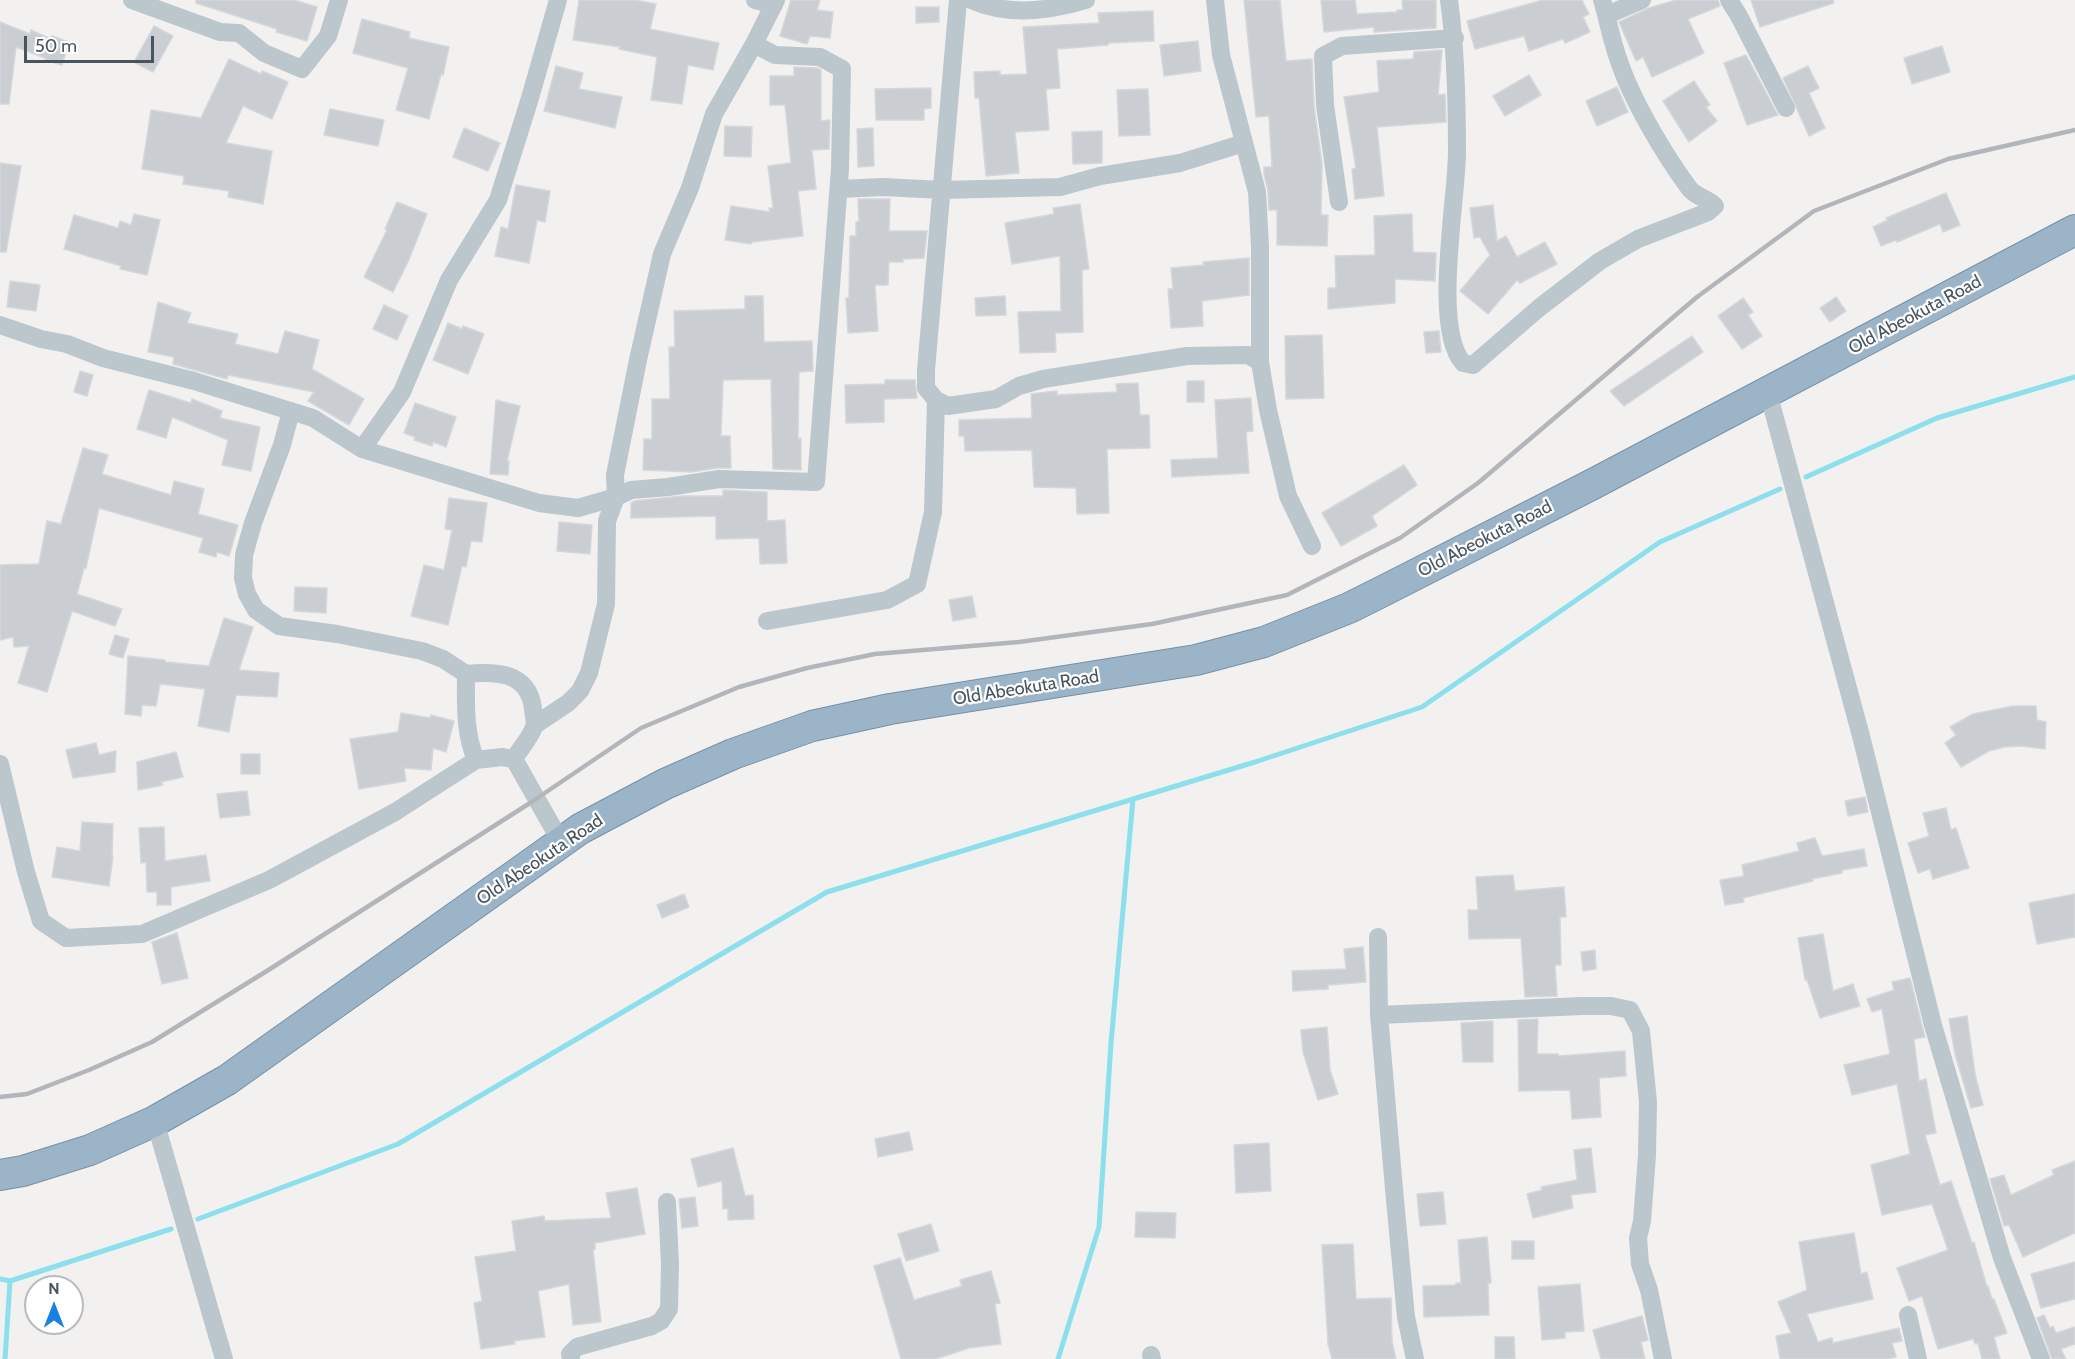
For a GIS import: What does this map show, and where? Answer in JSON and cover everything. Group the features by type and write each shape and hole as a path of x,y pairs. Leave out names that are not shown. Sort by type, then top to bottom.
{"highway":[{"name":"Old Abeokuta Road","path":"0,1175 23,1171 90,1150 155,1121 227,1080 580,829 665,784 733,754 812,726 890,709 1196,660 1264,642 1358,604 2075,230"}],"street":[{"path":"132,0 220,32 239,33 264,53 302,69 328,36 339,0"},
{"path":"362,448 402,392 448,280 498,200 558,0"},
{"path":"514,759 535,725 574,697 586,683 606,604 607,521 616,497 615,475 662,254 690,188 714,114 775,2 755,0"},
{"path":"958,0 926,388 936,400 948,406 996,399 1019,386 1043,379 1188,356 1254,358"},
{"path":"971,0 998,8 1023,11 1086,0"},
{"path":"1215,0 1221,55 1257,192 1260,246 1260,336 1254,358 1288,496 1312,546"},
{"path":"1449,0 1455,38 1457,153 1447,307 1453,344 1464,363 1473,365 1539,308 1600,261 1638,239 1708,212 1715,206 1711,201 1691,191 1631,91 1617,58 1604,7 1642,0"},
{"path":"1729,0 1786,108"},
{"path":"1339,201 1326,105 1323,56 1342,46 1455,38"},
{"path":"0,325 41,339 67,344 103,358 194,381 313,418 362,448 539,502 578,508 616,497 631,490 719,479 816,482 839,189 842,69 820,57 775,55 754,44"},
{"path":"839,189 883,187 942,190 1060,187 1100,176 1180,163 1244,143"},
{"path":"1768,392 1861,736 1933,1025 2002,1258 2041,1359"},
{"path":"767,621 887,600 917,584 933,512 936,400"},
{"path":"291,411 282,445 253,523 244,555 243,578 247,594 256,610 279,626 337,634 422,651 443,659 466,674 492,671 506,674 519,682 531,700 535,725"},
{"path":"466,674 465,717 470,746 476,760"},
{"path":"0,764 26,872 41,921 66,938 142,934 269,880 395,812 476,760 502,757 514,759"},
{"path":"514,759 561,843"},
{"path":"1378,937 1378,1015 1406,1317 1415,1359"},
{"path":"1378,1015 1582,1006 1611,1006 1630,1010 1641,1031 1648,1102 1647,1155 1642,1221 1638,1238 1640,1264 1649,1290 1663,1359"},
{"path":"155,1121 224,1359"},
{"path":"571,1359 570,1354 577,1347 652,1326 661,1321 669,1309 670,1264 667,1202"},
{"path":"1908,1315 1918,1359"}],"building":[{"path":"196,0 294,0 317,7 307,41 196,3"},
{"path":"579,0 635,0 656,4 650,29 719,43 713,70 688,65 682,104 651,100 657,57 619,49 620,47 573,40"},
{"path":"791,0 820,0 817,10 833,12 830,38 810,36 807,44 780,36"},
{"path":"1244,0 1280,0 1286,61 1312,59 1314,106 1322,164 1321,215 1328,215 1327,246 1277,245 1277,210 1269,210 1264,174 1264,167 1272,167 1269,116 1256,117"},
{"path":"1321,0 1355,0 1357,14 1397,12 1397,10 1403,10 1402,0 1436,0 1436,28 1374,32 1374,27 1324,32"},
{"path":"1543,0 1582,0 1589,14 1583,17 1590,32 1565,43 1563,39 1529,51 1524,36 1475,49 1467,21"},
{"path":"1676,0 1718,0 1720,6 1688,19 1704,53 1652,77 1643,57 1636,61 1619,22 1649,8"},
{"path":"1751,0 1833,0 1834,3 1760,27"},
{"path":"916,7 939,7 939,22 916,23"},
{"path":"1153,11 1154,41 1057,49 1060,88 1046,89 1049,130 1015,132 1019,173 986,176 979,98 975,98 974,72 1000,71 1000,75 1027,74 1023,27 1099,23 1098,13"},
{"path":"362,19 410,32 409,38 449,47 429,119 396,110 408,68 353,53"},
{"path":"0,22 30,34 31,30 51,39 52,36 69,42 62,65 16,47 9,104 0,104"},
{"path":"154,26 173,36 153,72 134,62"},
{"path":"1198,41 1201,71 1164,76 1160,45"},
{"path":"1942,46 1950,72 1912,84 1904,58"},
{"path":"1442,50 1438,95 1445,94 1446,122 1377,127 1384,196 1355,199 1352,169 1356,168 1344,97 1379,92 1377,61 1413,59 1414,52"},
{"path":"1746,55 1778,115 1747,125 1724,63"},
{"path":"229,59 261,74 262,71 288,82 272,119 243,106 226,143 272,151 263,204 228,197 229,191 183,184 184,176 142,169 151,110 201,118"},
{"path":"556,66 583,73 579,89 622,97 615,128 544,111"},
{"path":"1808,66 1819,88 1809,93 1825,128 1809,136 1783,78"},
{"path":"794,67 821,70 821,121 830,120 829,149 812,150 816,189 798,191 803,236 752,242 751,244 725,240 731,206 770,212 769,208 773,208 768,166 791,163 785,105 770,105 770,76 794,76"},
{"path":"1529,75 1541,95 1505,116 1493,96"},
{"path":"1694,81 1710,105 1706,107 1717,121 1689,142 1663,101"},
{"path":"1617,87 1628,112 1597,126 1586,101"},
{"path":"931,88 931,108 924,109 924,120 876,120 875,89"},
{"path":"1148,89 1150,135 1119,136 1117,90"},
{"path":"330,109 384,120 378,146 324,135"},
{"path":"725,126 752,127 751,157 724,156"},
{"path":"464,128 500,143 488,171 453,157"},
{"path":"873,128 874,166 858,167 857,129"},
{"path":"1102,131 1102,163 1073,164 1072,132"},
{"path":"0,163 21,166 6,252 0,252"},
{"path":"516,185 550,191 545,222 537,220 529,263 495,256 501,227 508,229"},
{"path":"1946,193 1960,225 1943,232 1940,224 1897,242 1896,240 1881,246 1873,227 1888,220 1886,218"},
{"path":"858,199 890,199 889,231 927,231 924,258 889,262 888,285 875,285 878,331 848,333 846,298 849,298 850,236 856,236 856,222 859,221"},
{"path":"397,202 427,214 393,292 364,277 387,230 385,229"},
{"path":"1080,204 1089,269 1082,270 1083,332 1055,333 1056,352 1020,353 1018,312 1061,311 1060,256 1012,264 1005,223 1054,214 1053,208"},
{"path":"1493,205 1497,241 1506,236 1517,257 1545,242 1557,264 1520,283 1517,280 1488,314 1460,291 1490,255 1480,237 1474,238 1470,208"},
{"path":"134,214 160,220 147,275 120,269 121,266 64,249 74,215 118,228 120,221 131,225"},
{"path":"1412,214 1413,252 1436,253 1435,281 1395,279 1395,303 1328,309 1328,288 1336,288 1335,256 1375,255 1374,216"},
{"path":"1249,258 1249,295 1202,301 1203,326 1171,328 1168,289 1173,289 1171,268 1204,265 1203,262"},
{"path":"10,281 40,285 36,311 7,307"},
{"path":"745,296 763,296 764,342 812,341 813,371 799,372 798,439 801,438 801,470 773,469 771,379 723,380 721,436 730,436 731,468 691,472 643,470 644,439 652,439 652,399 670,399 669,347 675,347 674,311 745,309"},
{"path":"1005,296 1006,315 976,316 975,298"},
{"path":"1836,297 1846,311 1830,322 1820,308"},
{"path":"1743,298 1753,312 1748,315 1762,336 1742,349 1718,316"},
{"path":"158,302 191,313 187,323 238,334 235,344 278,354 285,331 319,340 312,369 364,399 349,425 308,401 314,392 228,375 227,379 173,364 174,357 148,352"},
{"path":"384,305 408,316 397,340 373,329"},
{"path":"448,323 484,334 468,374 433,360"},
{"path":"1439,331 1441,352 1426,353 1424,332"},
{"path":"1322,335 1324,398 1286,399 1285,336"},
{"path":"1692,336 1703,352 1624,406 1610,391"},
{"path":"80,371 93,375 87,396 74,392"},
{"path":"885,380 915,380 917,398 884,399 884,422 846,423 845,385 885,384"},
{"path":"1187,381 1204,381 1204,402 1187,402"},
{"path":"1138,383 1140,415 1149,415 1150,448 1107,449 1109,513 1077,514 1076,488 1034,487 1032,450 965,451 964,436 959,436 959,420 1032,418 1031,394 1057,391 1057,395 1117,392 1116,384"},
{"path":"149,390 191,403 192,399 222,411 220,418 260,427 251,471 222,465 228,440 172,417 166,438 137,429"},
{"path":"1251,398 1253,431 1246,432 1249,473 1172,477 1171,460 1218,458 1215,400"},
{"path":"496,400 520,406 507,461 509,461 508,475 490,474"},
{"path":"415,403 456,417 446,447 433,442 432,446 414,440 415,437 404,433"},
{"path":"83,448 108,455 102,474 171,495 174,481 204,489 198,514 238,525 229,556 217,552 216,557 199,552 203,538 99,508 86,568 84,568 77,594 122,609 115,626 72,611 47,692 18,683 29,646 14,647 13,637 0,640 0,565 39,564 47,521 61,524"},
{"path":"1404,465 1417,485 1372,516 1377,526 1341,546 1322,513"},
{"path":"723,490 767,492 767,521 785,520 787,563 760,564 759,538 716,539 716,516 631,518 631,503 634,501 682,496 723,496"},
{"path":"449,498 487,503 482,542 471,541 466,567 462,566 448,625 411,616 424,565 444,570 452,530 445,529"},
{"path":"559,522 592,525 590,554 557,551"},
{"path":"295,587 327,588 326,613 294,611"},
{"path":"972,596 976,617 953,621 949,600"},
{"path":"224,618 253,627 239,670 279,673 277,697 236,695 229,732 198,726 205,689 160,684 156,706 142,705 141,716 125,714 128,656 209,666"},
{"path":"115,635 129,639 123,658 109,654"},
{"path":"2013,706 2036,706 2037,720 2046,722 2045,749 2021,746 2004,747 1989,751 1961,767 1945,743 1956,735 1950,727 1973,714"},
{"path":"401,713 430,718 431,715 454,721 446,752 433,748 431,770 404,768 406,781 359,789 350,739 398,732"},
{"path":"96,743 99,755 116,751 115,772 73,778 66,750"},
{"path":"176,752 183,777 161,782 163,785 138,790 137,762"},
{"path":"241,754 260,754 260,774 241,774"},
{"path":"247,791 250,815 220,818 217,794"},
{"path":"1865,797 1868,812 1848,816 1845,801"},
{"path":"1946,808 1951,830 1956,828 1969,868 1933,879 1930,869 1918,873 1908,843 1929,836 1923,813"},
{"path":"82,822 113,824 113,856 109,886 52,877 57,847 80,851"},
{"path":"164,827 165,861 206,855 210,881 171,887 171,905 157,905 157,892 147,892 146,862 141,863 139,828"},
{"path":"1815,838 1822,856 1864,849 1867,866 1842,870 1842,873 1812,879 1813,881 1743,898 1744,902 1725,905 1720,880 1744,876 1742,865 1799,851 1797,843"},
{"path":"1513,875 1515,891 1564,887 1566,917 1560,917 1561,965 1555,965 1557,996 1525,997 1521,938 1469,939 1468,910 1478,910 1476,877"},
{"path":"684,894 689,907 662,918 657,905"},
{"path":"2075,894 2075,937 2037,944 2029,903"},
{"path":"177,933 188,978 162,984 152,942"},
{"path":"1823,934 1833,991 1853,984 1860,1006 1820,1018 1807,980 1805,980 1798,938"},
{"path":"1363,947 1366,982 1328,985 1328,989 1293,991 1292,971 1346,969 1344,949"},
{"path":"1595,950 1596,969 1583,971 1581,952"},
{"path":"1910,978 1925,1037 1914,1039 1919,1081 1926,1079 1936,1133 1925,1135 1940,1185 1951,1181 1972,1243 1974,1242 1987,1287 2007,1333 1994,1337 2000,1359 1982,1359 1978,1343 1975,1344 1973,1339 1938,1349 1922,1296 1909,1301 1897,1268 1948,1250 1932,1204 1882,1215 1871,1165 1910,1154 1897,1084 1852,1095 1844,1065 1890,1054 1882,1009 1872,1012 1867,999 1894,990 1892,982"},
{"path":"1967,1016 1975,1074 1983,1105 1971,1108 1955,1054 1949,1019"},
{"path":"1538,1019 1537,1054 1558,1054 1558,1056 1625,1051 1626,1076 1599,1078 1601,1117 1572,1119 1570,1090 1519,1091 1518,1020"},
{"path":"1493,1021 1493,1062 1463,1062 1461,1023"},
{"path":"1327,1027 1330,1070 1338,1094 1318,1100 1303,1052 1301,1030"},
{"path":"909,1132 913,1150 878,1157 875,1139"},
{"path":"1269,1143 1271,1191 1236,1193 1234,1145"},
{"path":"733,1148 745,1196 753,1195 754,1219 728,1220 728,1208 723,1209 722,1181 698,1187 691,1159"},
{"path":"1591,1148 1596,1192 1571,1195 1573,1208 1533,1218 1527,1194 1542,1190 1541,1187 1577,1180 1574,1150"},
{"path":"2075,1161 2075,1233 2023,1257 2009,1225 2004,1226 1990,1179 2004,1175 2011,1195 2054,1175 2052,1170"},
{"path":"637,1188 645,1234 595,1243 593,1250 601,1322 573,1325 569,1284 538,1291 545,1337 481,1349 474,1303 482,1301 475,1257 516,1251 512,1221 544,1216 545,1221 611,1218 606,1193"},
{"path":"1443,1192 1446,1224 1420,1226 1417,1194"},
{"path":"695,1197 698,1226 682,1228 679,1199"},
{"path":"1136,1212 1176,1213 1175,1238 1135,1237"},
{"path":"931,1224 939,1251 906,1261 898,1234"},
{"path":"1854,1233 1861,1274 1867,1272 1873,1299 1807,1314 1818,1342 1832,1338 1833,1343 1899,1328 1902,1341 1892,1343 1896,1357 1887,1359 1780,1359 1776,1336 1791,1333 1778,1302 1807,1290 1799,1242"},
{"path":"1487,1237 1491,1283 1488,1283 1489,1315 1424,1317 1423,1286 1461,1283 1458,1240"},
{"path":"1512,1241 1534,1241 1534,1259 1512,1259"},
{"path":"1353,1244 1356,1299 1391,1298 1392,1342 1396,1359 1332,1359 1328,1344 1322,1245"},
{"path":"900,1258 914,1300 962,1286 960,1280 991,1271 1000,1303 995,1304 1001,1344 969,1348 936,1359 901,1359 874,1266"},
{"path":"2075,1262 2075,1299 2041,1308 2031,1274"},
{"path":"1580,1284 1584,1331 1565,1332 1565,1338 1542,1340 1538,1287"},
{"path":"2044,1315 2050,1328 2053,1326 2056,1333 2075,1327 2075,1344 2061,1349 2066,1359 2052,1359 2037,1318"},
{"path":"1642,1316 1648,1340 1641,1342 1645,1359 1601,1359 1593,1330"},
{"path":"1495,1337 1514,1337 1515,1359 1495,1359"}],"waterway":[{"path":"1806,477 1937,418 2075,377"},
{"path":"198,1219 398,1144 827,892 1255,762 1422,707 1660,542 1780,489"},
{"path":"1058,1359 1099,1227 1111,1043 1133,799"},
{"path":"0,1279 10,1281 171,1229"},
{"path":"5,1359 10,1281"}],"railway":[{"path":"0,1097 27,1094 152,1042 530,803 641,728 739,687 807,668 875,654 1019,642 1152,624 1287,595 1400,538 1478,483 1697,297 1814,211 1948,159 2075,130"}]}
